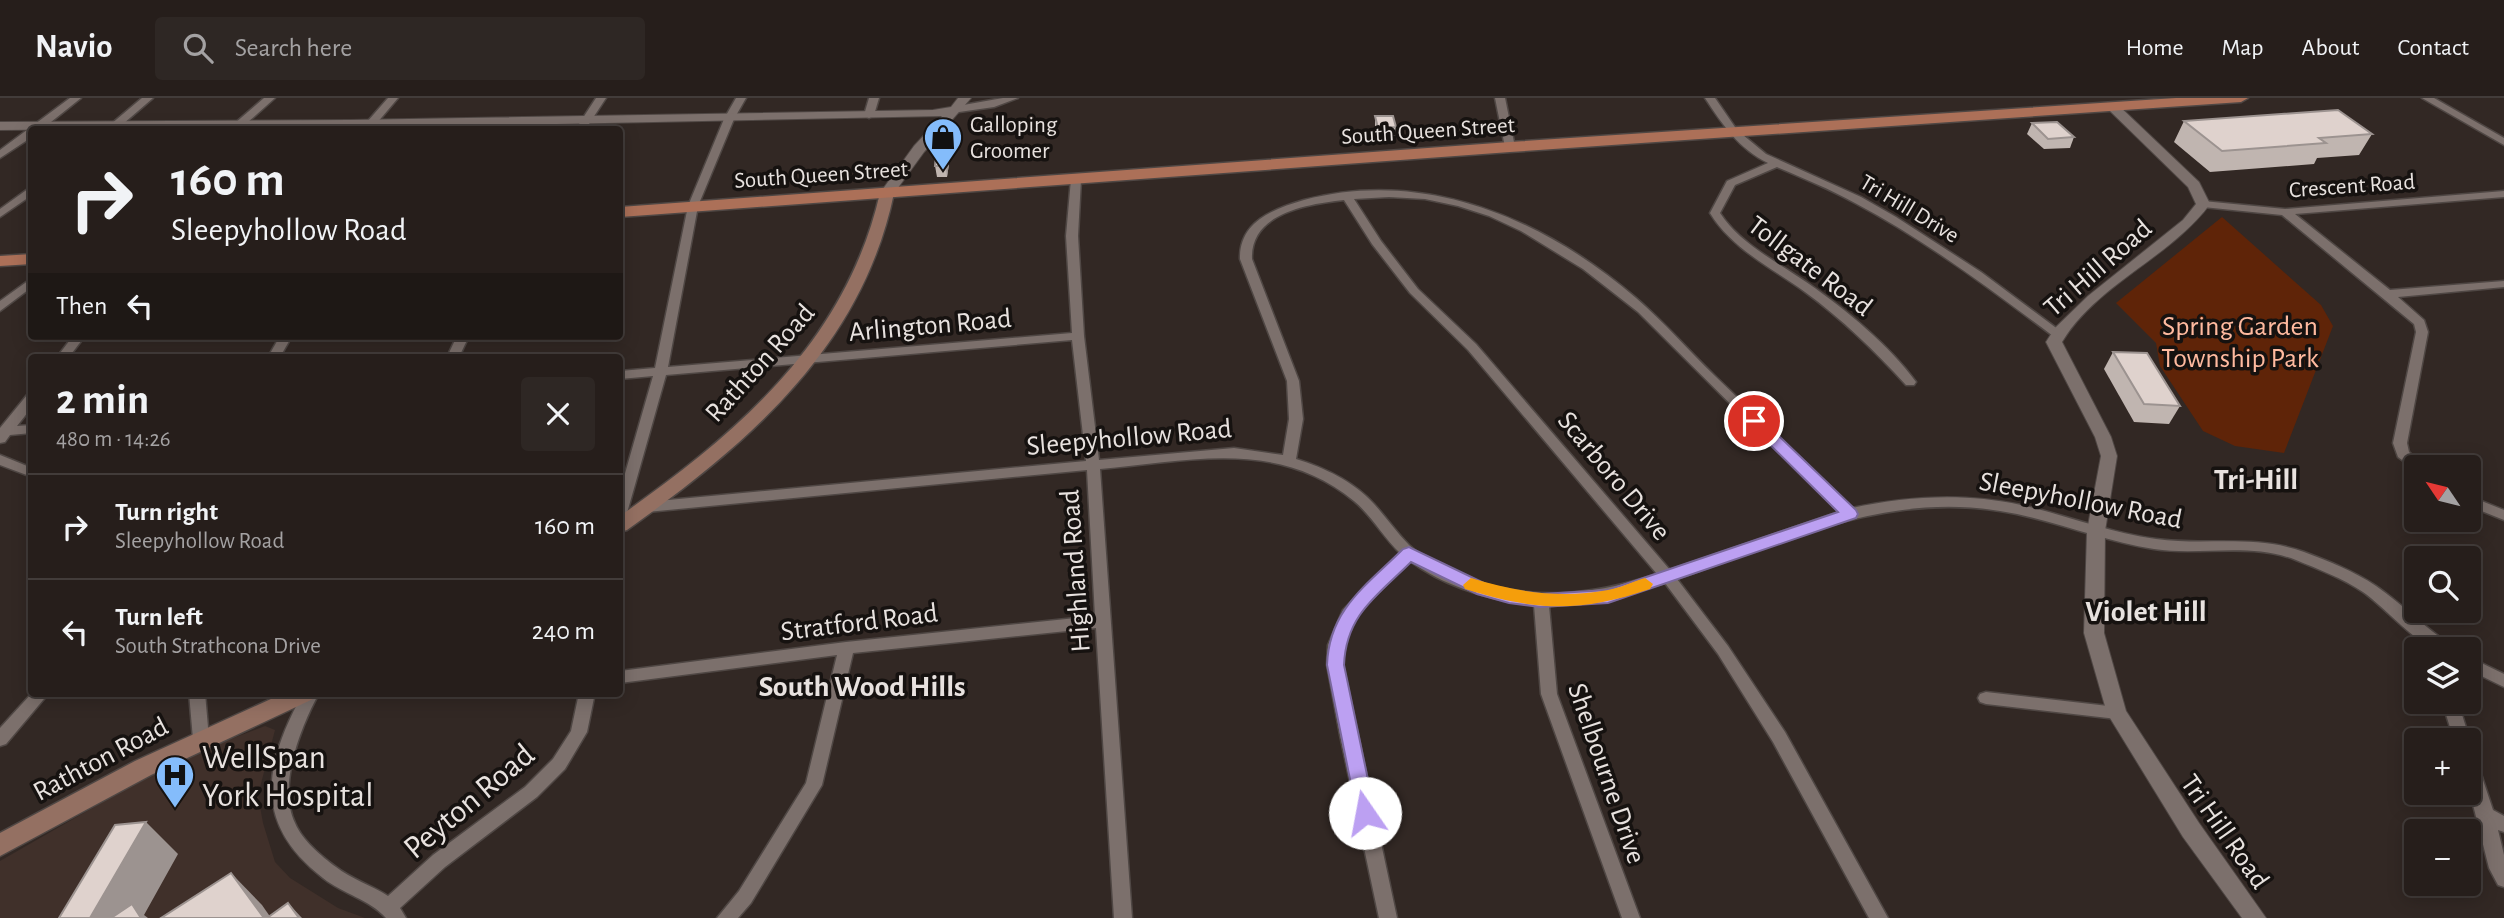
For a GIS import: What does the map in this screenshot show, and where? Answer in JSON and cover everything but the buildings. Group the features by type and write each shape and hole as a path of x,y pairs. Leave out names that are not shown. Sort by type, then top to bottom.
{"main road":[{"name":"South Queen Street","path":"623,212 1510,147 2241,98"},
{"name":"Rathton Road","path":"623,523 716,453 771,401 807,359 855,289 878,235 887,193"},
{"path":"0,261 28,259"},
{"name":"Rathton Road","path":"0,845 201,739 296,697"}],"street":[{"path":"39,126 76,98"},
{"path":"113,126 148,98"},
{"path":"236,126 270,98"},
{"path":"368,126 393,98"},
{"path":"582,125 601,98"},
{"path":"623,503 661,371 693,206 729,119 741,98"},
{"path":"869,115 874,98"},
{"name":"Rathton Road","path":"887,193 952,110 965,98"},
{"path":"474,126 933,114 994,104 1013,98"},
{"path":"1500,98 1510,147"},
{"name":"Tri Hill Drive","path":"1710,98 1733,132 1762,156 1857,199 1892,219 1977,274 2057,333"},
{"path":"2427,98 2504,142"},
{"path":"2113,107 2194,185 2203,204"},
{"path":"0,125 28,128"},
{"path":"0,155 28,134"},
{"name":"Tollgate Road","path":"1776,163 1731,183 1715,214 1719,224 1735,239 1818,296 1891,360 1910,382"},
{"name":"Highland Road","path":"1076,179 1072,236 1078,336 1093,464 1123,918"},
{"path":"0,214 28,192"},
{"path":"1289,460 1296,419 1293,381 1246,259 1244,246 1252,229 1273,214 1316,200 1397,192 1463,202 1514,223 1576,259 1620,291 1850,514"},
{"name":"Crescent Road","path":"2203,204 2285,212 2504,194"},
{"name":"Scarboro Drive","path":"1347,196 1376,242 1413,291 1472,347 1668,577 1723,650 1779,737 1879,918"},
{"name":"Tri Hill Road","path":"2203,204 2188,223 2057,333 2054,342 2103,437 2109,457 2096,531 2094,633 2117,713 2191,830 2255,918"},
{"path":"2285,212 2389,294 2420,323 2422,332 2400,443 2404,455"},
{"path":"0,307 28,284"},
{"path":"2389,294 2504,284"},
{"name":"Arlington Road","path":"623,375 1078,336"},
{"path":"65,354 76,340"},
{"path":"2,434 28,403"},
{"path":"2,434 28,430"},
{"name":"Sleepyhollow Road","path":"647,506 1234,452 1289,460 1326,477 1360,498 1409,553 1437,570 1483,590 1541,601 1608,597 1850,514 1906,502 2002,506 2155,545 2204,548 2244,545 2293,553 2368,588 2423,637"},
{"path":"0,460 28,471"},
{"path":"2482,506 2504,515"},
{"path":"1388,918 1348,735 1335,665 1336,645 1348,614 1409,553"},
{"name":"Shelbourne Drive","path":"1541,601 1549,694 1631,918"},
{"name":"Stratford Road","path":"623,677 846,648 1104,621"},
{"path":"726,918 745,897 814,785 846,648"},
{"path":"2481,669 2504,681"},
{"path":"0,739 37,697"},
{"path":"197,697 201,739"},
{"path":"309,697 299,714 282,777 281,803 289,831 329,872 393,912"},
{"name":"Peyton Road","path":"393,912 439,861 531,792 559,764 579,732 586,697"},
{"path":"1986,698 2117,713"},
{"path":"2481,799 2498,868 2504,879"},
{"path":"2486,815 2504,825"}],"shaded area":[{"name":"WellSpan York Hospital","path":"265,726 275,730 258,795 275,862 290,878 338,908 365,918 0,918 0,861 148,776"}],"green space":[{"name":"Spring Garden Township Park","path":"2222,217 2321,305 2333,326 2284,453 2235,446 2203,431 2160,366 2156,343 2116,303"}],"slow traffic":[{"path":"1471,585 1509,597 1541,601 1608,597 1645,584"}],"place":[{"name":"Galloping Groomer","path":"943,171"},
{"name":"WellSpan York Hospital","path":"175,809"}],"district":[{"name":"Tri-Hill","path":"2256,479"},
{"name":"Violet Hill","path":"2146,611"},
{"name":"South Wood Hills","path":"862,686"}],"route":[{"path":"1365,813 1335,665 1336,645 1348,614 1409,553 1437,570 1483,590 1509,597 1541,601 1608,597 1850,514 1754,421"}]}
